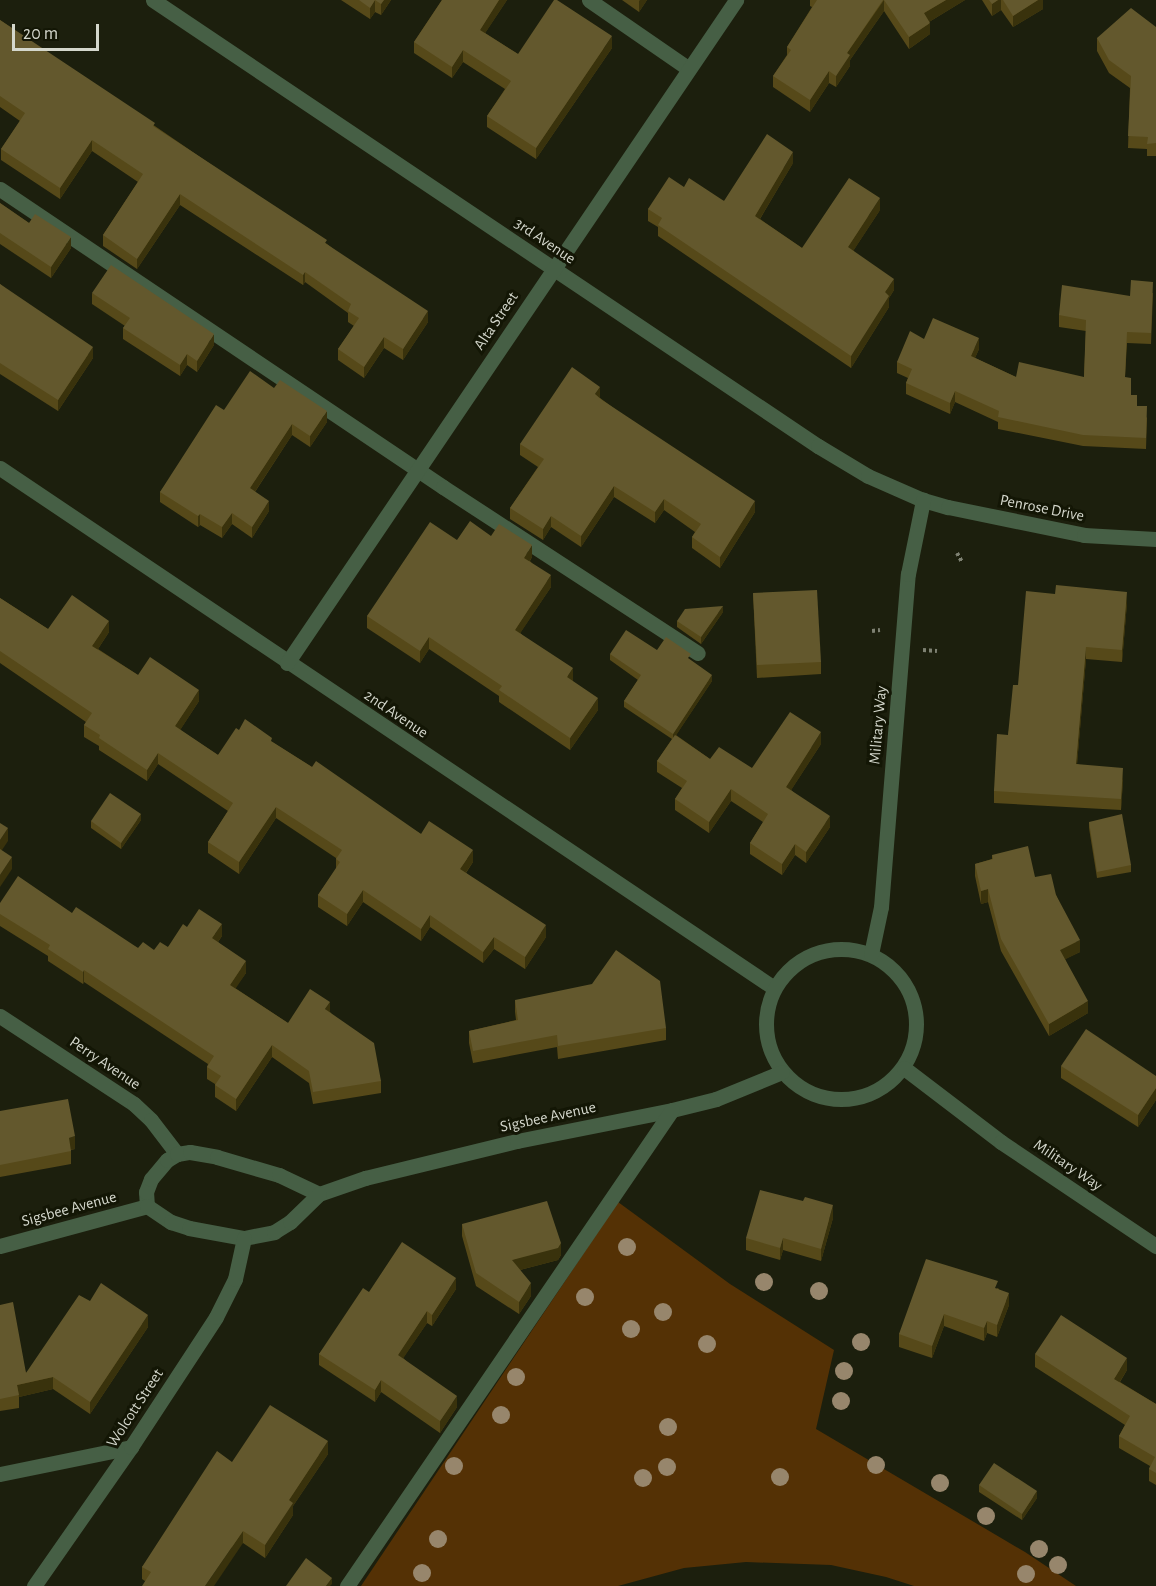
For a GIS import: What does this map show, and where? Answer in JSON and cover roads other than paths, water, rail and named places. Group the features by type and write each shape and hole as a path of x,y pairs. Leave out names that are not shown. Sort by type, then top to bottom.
{"street":[{"name":"3rd Avenue","path":"153,0 818,446 868,476 922,500"},
{"path":"589,0 689,69"},
{"name":"Alta Street","path":"287,663 736,0"},
{"path":"0,189 418,470 698,652"},
{"name":"2nd Avenue","path":"0,468 287,663 774,988"},
{"name":"Penrose Drive","path":"922,500 1084,535 1156,539"},
{"name":"Military Way","path":"871,954 881,907 909,574 922,500"},
{"path":"847,948 871,954 894,969 910,991 917,1017 915,1044 904,1068 888,1085 867,1096 844,1101 821,1098 800,1088 782,1072 771,1053 766,1031 767,1009 774,988 799,961 822,951 847,948"},
{"name":"Perry Avenue","path":"0,1016 134,1104 151,1120 177,1154"},
{"name":"Military Way","path":"904,1068 1001,1142 1156,1246"},
{"name":"Sigsbee Avenue","path":"0,1246 147,1206 171,1222 189,1228 244,1238 274,1232 290,1222 320,1194 364,1178 507,1143 716,1099 782,1072"},
{"path":"347,1586 672,1110"},
{"path":"147,1206 146,1192 151,1179 167,1160 177,1154 190,1152 217,1157 279,1176 320,1194"},
{"name":"Wolcott Street","path":"34,1586 131,1446 216,1317 235,1279 244,1238"},
{"path":"0,1474 131,1446"}]}
